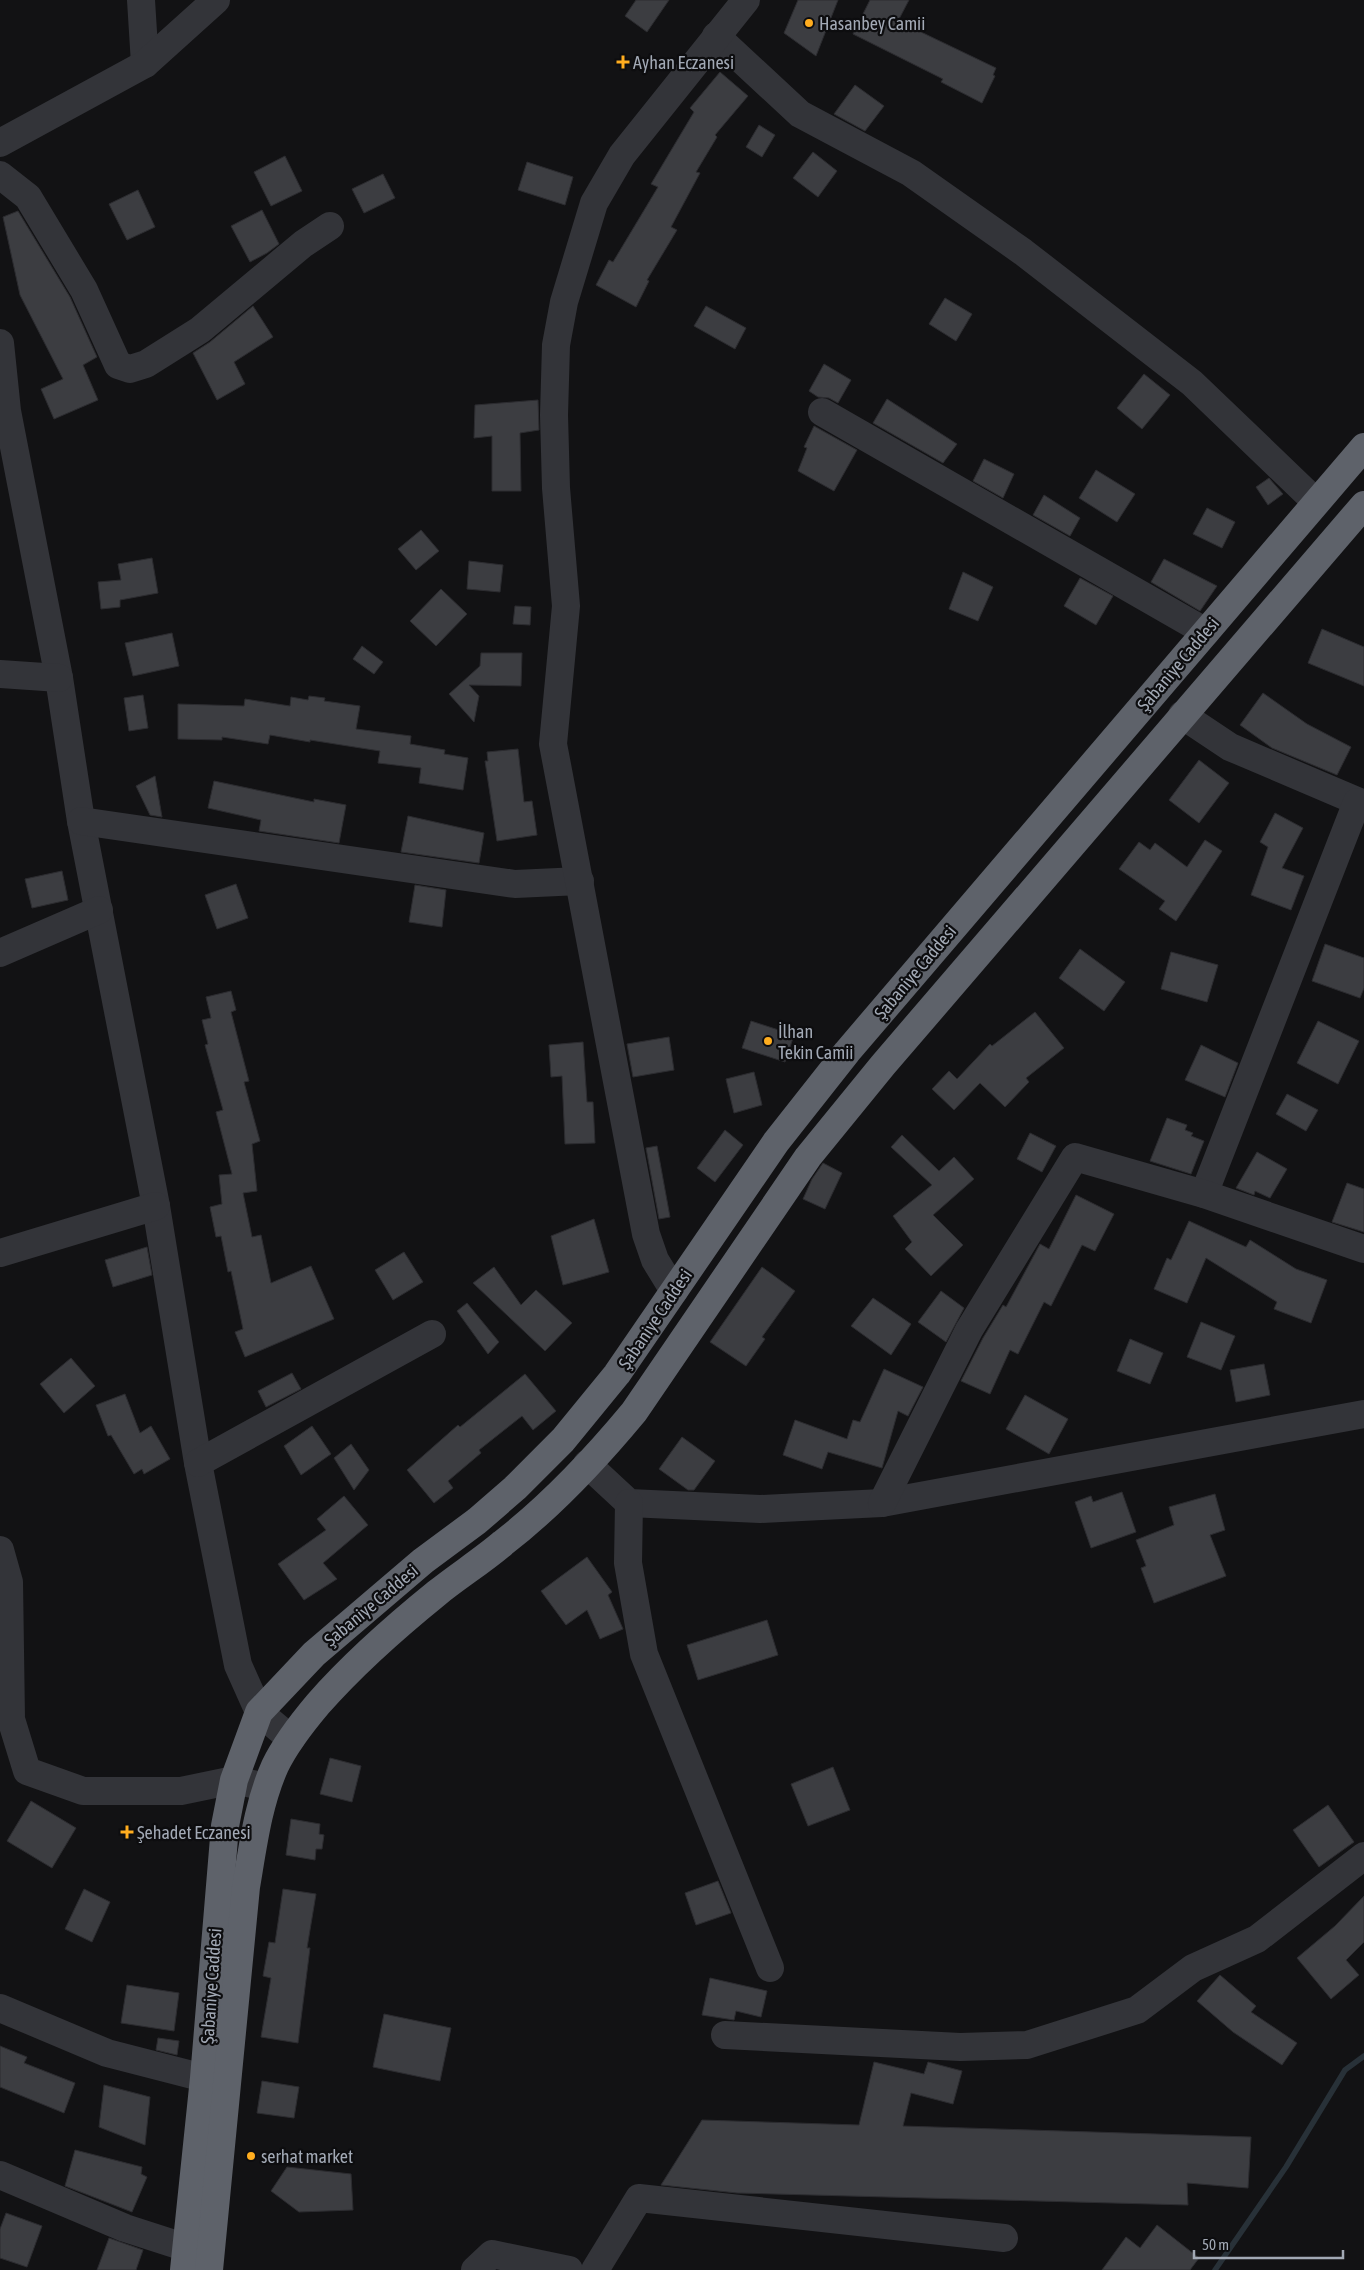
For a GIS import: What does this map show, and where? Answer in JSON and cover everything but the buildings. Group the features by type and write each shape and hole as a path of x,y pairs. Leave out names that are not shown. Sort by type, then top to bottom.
{"highway":[{"name":"Şabaniye Caddesi","path":"185,2259 204,2078 225,1826 234,1780 259,1712 314,1654 423,1561 478,1521 516,1488 594,1404 776,1142 847,1052 1364,447"},
{"path":"209,2270 246,1887 254,1835 266,1787 291,1739 334,1686 380,1642 437,1592 504,1543 541,1511 634,1412 808,1157 883,1064 1364,505"},
{"path":"1283,540 1312,565"}],"street":[{"path":"141,0 146,64"},
{"path":"0,143 146,64 216,0"},
{"path":"674,1291 655,1260 646,1234 553,744 566,606 556,488 554,415 556,345 564,302 594,203 622,155 746,0"},
{"path":"716,36 800,114 912,172 1023,252 1192,382 1316,502"},
{"path":"0,175 28,197 84,290 118,365 130,369 146,364 200,330 303,244 330,226"},
{"path":"0,343 7,411 59,678 98,910 156,1206 198,1463 238,1665 259,1712 291,1739"},
{"path":"822,412 1206,632"},
{"path":"0,674 59,678"},
{"path":"1182,715 1230,747 1361,803 1204,1194"},
{"path":"82,821 515,884 580,881"},
{"path":"0,953 98,910"},
{"path":"882,1503 969,1330 1076,1157 1204,1194 1364,1249"},
{"path":"0,1253 156,1206"},
{"path":"198,1463 432,1334"},
{"path":"587,1464 629,1503 760,1509 882,1503 1364,1414"},
{"path":"629,1503 628,1563 644,1654 770,1968"},
{"path":"0,1550 9,1582 11,1719 27,1771 83,1791 181,1791 234,1780 266,1787"},
{"path":"726,2036 960,2047 1027,2045 1137,2010 1193,1968 1257,1939 1364,1856"},
{"path":"0,2008 107,2053 204,2078"},
{"path":"0,2175 125,2228 185,2259"},
{"path":"595,2270 639,2198 1004,2238"},
{"path":"474,2270 492,2254 569,2270"}],"waterway":[{"path":"1215,2270 1286,2167 1345,2070 1364,2056"}],"place":[{"name":"Hasanbey Camii","path":"809,23"},
{"name":"Ayhan Eczanesi","path":"623,62"},
{"name":"İlhan Tekin Camii","path":"768,1041"},
{"name":"Şehadet Eczanesi","path":"127,1832"},
{"name":"serhat market","path":"251,2156"}]}
